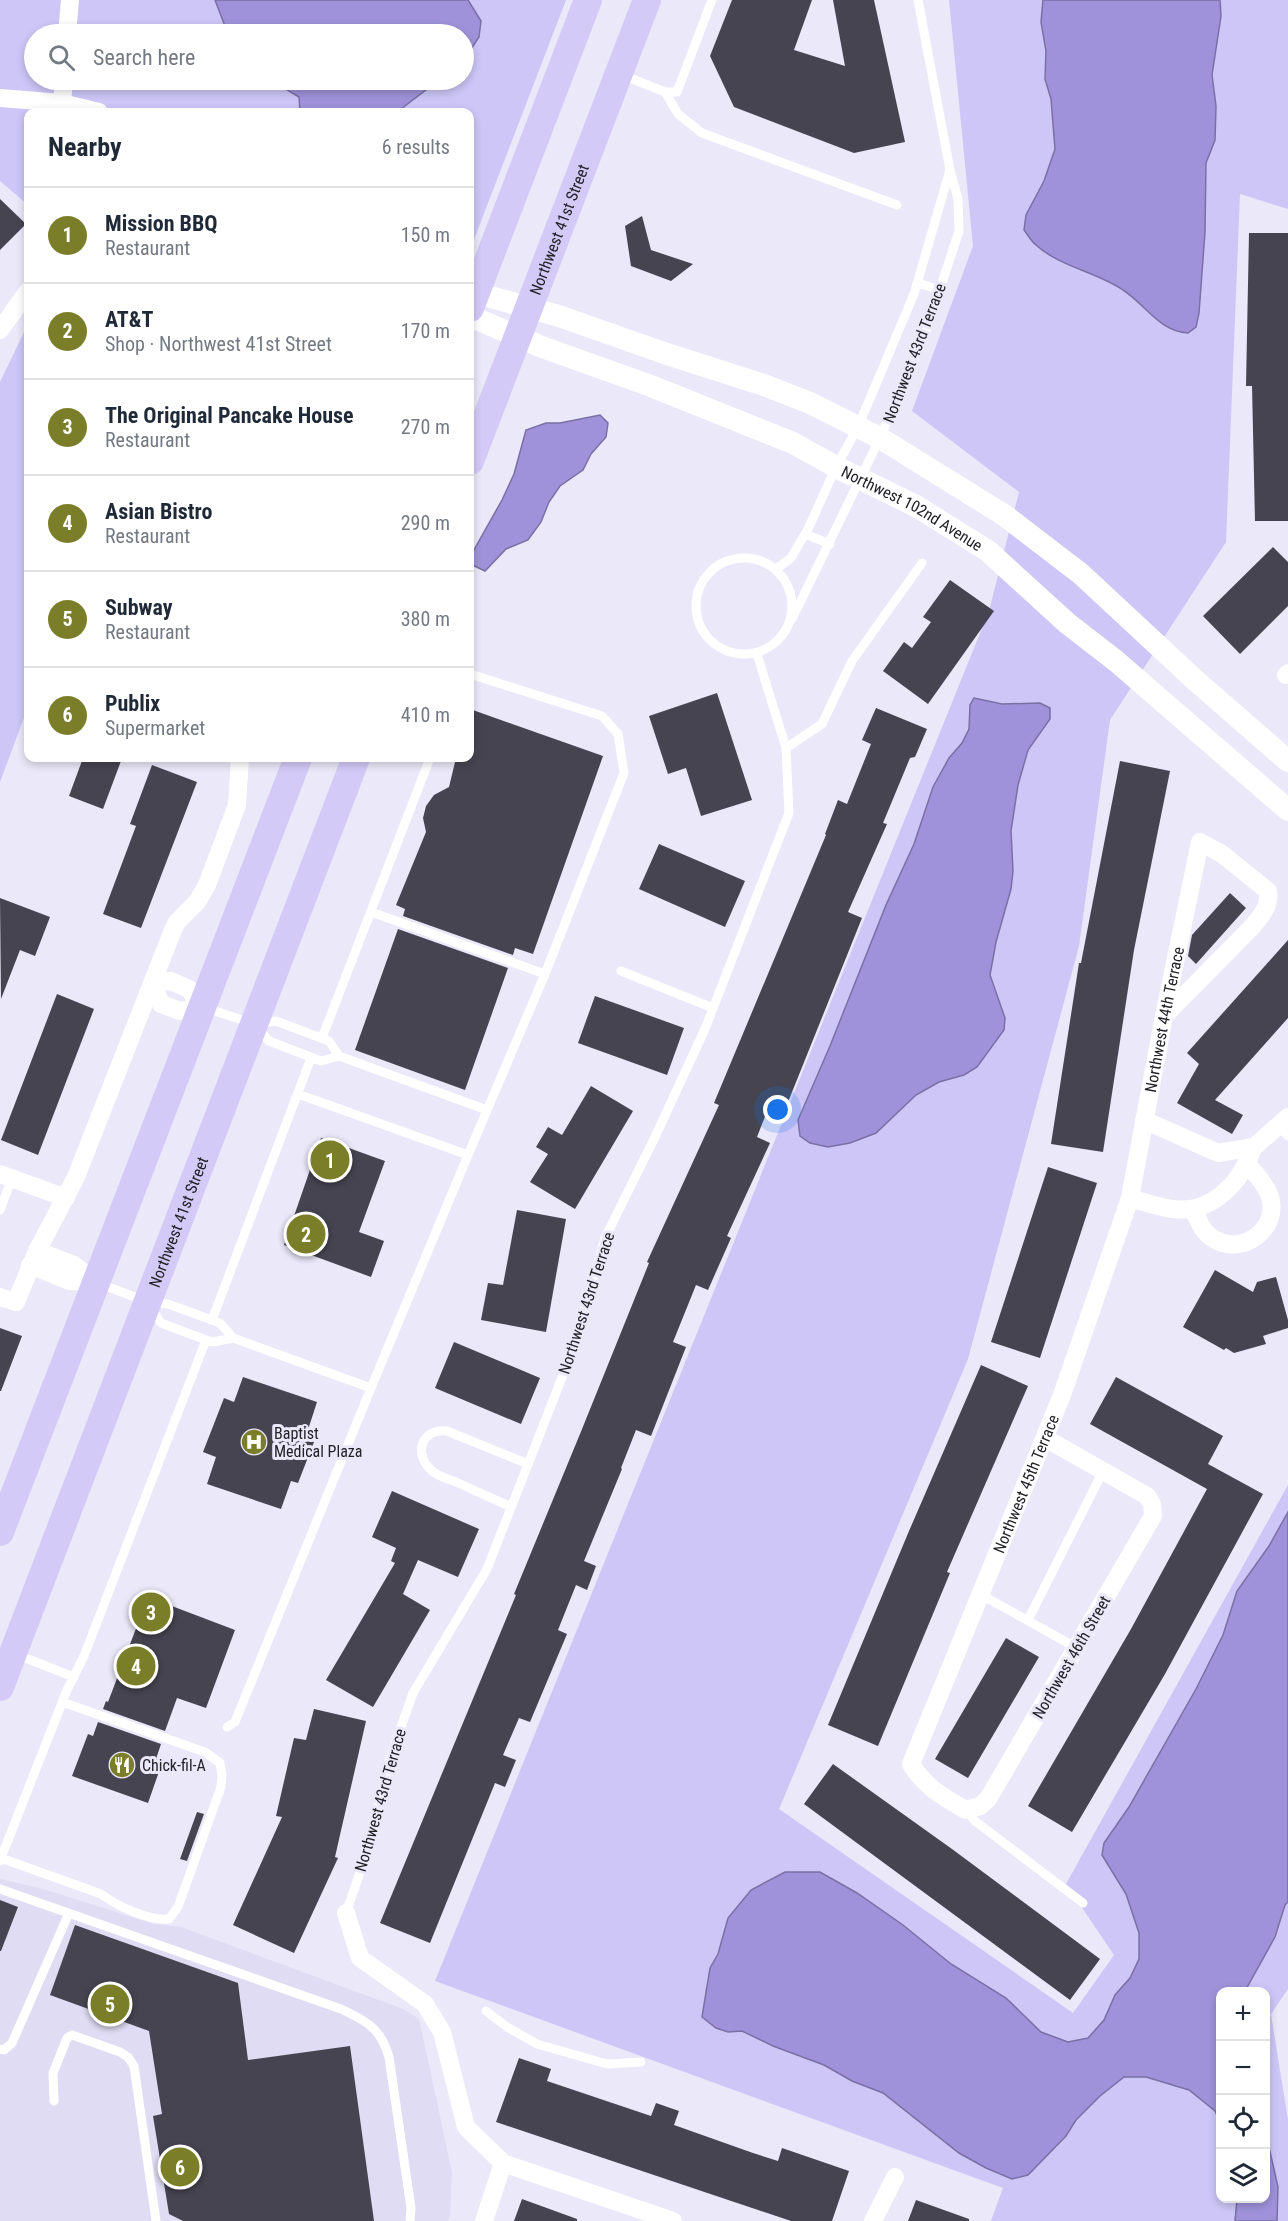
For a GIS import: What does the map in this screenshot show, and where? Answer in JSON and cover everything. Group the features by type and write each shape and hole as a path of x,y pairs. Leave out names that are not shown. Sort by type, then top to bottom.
{"main road":[{"path":"474,294 588,0"},
{"name":"Northwest 41st Street","path":"474,451 647,0"},
{"path":"0,1532 13,1486 96,1282 296,762"},
{"name":"Northwest 41st Street","path":"0,1687 354,762"}],"street":[{"path":"68,24 70,0"},
{"path":"62,103 63,90"},
{"path":"0,98 62,103 83,108"},
{"path":"0,330 24,297"},
{"path":"474,302 530,308 560,316 764,385 810,403 880,438 1004,515 1081,574 1195,680 1288,761"},
{"name":"Northwest 102nd Avenue","path":"474,304 519,337 651,386 782,439 916,506 988,551 1067,623 1116,661 1288,810"},
{"path":"0,1297 16,1302 33,1258 76,1177 177,922 197,902 207,885 237,805 240,762"},
{"name":"Northwest 44th Terrace","path":"1130,1198 1164,1016 1200,842 1222,854 1268,891 1269,901 1252,927 1164,1016"},
{"path":"152,984 161,1004 180,1011 202,1007"},
{"path":"1144,1120 1218,1153 1250,1155"},
{"path":"1130,1198 1172,1209 1192,1209 1211,1204 1236,1181 1250,1155 1285,1127"},
{"path":"1192,1209 1203,1230 1212,1239 1225,1244 1238,1245 1250,1241 1261,1233 1269,1222 1270,1196 1250,1155"},
{"path":"6,1176 66,1198"},
{"name":"Northwest 45th Terrace","path":"973,1808 938,1795 920,1780 911,1764 1062,1395 1130,1198"},
{"path":"33,1258 74,1265 96,1282"},
{"path":"1045,1438 1103,1471"},
{"name":"Northwest 46th Street","path":"973,1808 988,1799 1012,1761 1153,1516 1152,1503 1147,1496 1103,1471"},
{"path":"346,1913 360,1958 425,2004 442,2032 466,2127 503,2163 673,2221"},
{"path":"484,2221 503,2163"},
{"path":"873,2221 895,2177"}],"lane":[{"path":"619,74 665,92 677,92 712,0"},
{"name":"Northwest 43rd Terrace","path":"792,619 861,479 927,329 959,231 958,199 950,170 918,0"},
{"path":"665,92 678,114 702,133 897,205"},
{"path":"776,569 791,558 805,534 836,467 858,427 918,283 950,170"},
{"path":"918,283 940,290"},
{"path":"805,534 830,544"},
{"path":"750,557 776,569 788,583 793,600 792,619 779,641 757,654 728,653 705,637 694,610 701,582 722,562 750,557"},
{"path":"786,748 822,724 852,661 922,563"},
{"name":"Northwest 43rd Terrace","path":"346,1913 367,1852 389,1761 413,1693 487,1569 572,1352 605,1238 655,1137 713,1008 789,813 786,748 757,654"},
{"path":"227,1727 235,1722 371,1388 545,974 624,773 618,734 602,716 474,675"},
{"path":"322,1038 428,762"},
{"path":"370,912 545,974"},
{"path":"621,971 713,1008"},
{"path":"202,1007 254,1024 276,1021 329,1041 339,1056"},
{"path":"254,1024 269,1041 311,1058 321,1061 339,1056 487,1110"},
{"path":"212,1320 311,1058"},
{"path":"298,1094 468,1155"},
{"path":"0,1210 6,1176"},
{"path":"96,1282 148,1302 168,1304 220,1323 232,1338 371,1388"},
{"path":"148,1302 161,1323 213,1342 232,1338"},
{"path":"62,1702 205,1752 220,1763 221,1786 178,1907 169,1919 153,1918 114,1904 101,1894 0,1859 62,1702 84,1656 206,1340"},
{"path":"511,1507 433,1473 422,1459 420,1451 422,1444 432,1432 447,1431 528,1464"},
{"path":"1028,1620 1103,1471"},
{"path":"981,1594 1077,1648"},
{"path":"13,1653 74,1677"},
{"path":"973,1808 975,1821 1083,1903"},
{"path":"0,1889 341,2009 379,2032 389,2057 411,2208 410,2221"},
{"path":"2,2049 12,2043 69,1913"},
{"path":"486,2011 507,2027 537,2044 559,2052 607,2064 641,2062"},
{"path":"54,2101 53,2073 67,2038 72,2034 128,2057 134,2066 156,2221"}],"shaded area":[{"path":"0,0 566,0 474,240 474,108 24,108 24,202 0,181"},
{"path":"215,0 468,0 481,21 479,37 474,45 474,24 224,24"},
{"path":"949,0 1288,0 1288,209 1240,194 1226,542 1110,720 1079,946 968,1359 779,1809 1073,2013 1114,1955 1066,1884 1288,1485 1288,1989 1271,2014 1288,2120 1288,2221 991,2221 1003,2188 435,1981 989,611 1019,492 912,411 973,246"},
{"path":"1043,0 1220,0 1221,16 1212,75 1216,106 1215,140 1206,163 1205,232 1199,313 1196,327 1188,333 1169,328 1113,284 1046,253 1024,230 1026,215 1044,181 1055,149 1051,99 1045,79 1046,51 1041,22"},
{"path":"287,90 426,90 402,108 300,108 299,97"},
{"path":"24,332 24,718 0,782 0,382"},
{"path":"600,415 608,423 606,437 591,454 583,470 560,486 549,502 541,522 528,540 506,549 485,571 474,566 474,550 514,474 526,430 546,423 560,423"},
{"path":"974,698 1002,704 1040,703 1050,708 1050,719 1028,750 1018,785 1011,831 1013,871 1011,889 996,942 990,975 1005,1018 1004,1030 977,1067 964,1075 939,1082 916,1095 876,1133 850,1143 828,1147 810,1143 800,1136 798,1120 886,905 914,844 933,787 969,729 970,705"},
{"path":"1288,1512 1288,1902 1275,1937 1247,1987 1216,1987 1216,2113 1189,2090 1146,2077 1124,2077 1100,2096 1076,2120 1066,2136 1028,2175 1012,2179 959,2153 883,2093 852,2081 824,2065 773,2046 742,2031 728,2032 716,2028 702,2017 710,1968 718,1954 728,1918 751,1890 785,1872 820,1872 857,1893 903,1925 951,1964 1006,1998 1041,2032 1068,2042 1088,2038 1104,2020 1115,1995 1130,1978 1139,1959 1139,1933 1126,1894 1102,1855 1104,1843 1129,1807 1196,1689 1223,1635 1237,1591 1269,1546"},
{"path":"0,1879 43,1889 154,1924 181,1927 403,2009 419,2019 452,2172 448,2221 0,2221"},
{"path":"1270,2152 1278,2187 1277,2221 1235,2221 1237,2203 1270,2203"}],"building":[{"path":"732,0 812,0 794,50 845,66 833,0 874,0 905,142 854,153 734,107 710,56"},
{"path":"0,199 24,222 24,226 0,250"},
{"path":"642,216 651,250 693,264 671,281 631,266 625,226"},
{"path":"1249,233 1288,233 1288,521 1255,521 1252,386 1246,386"},
{"path":"1273,547 1288,562 1288,606 1240,654 1203,616"},
{"path":"950,580 994,611 928,704 883,671 904,642 912,648 931,622 923,617"},
{"path":"717,693 752,800 701,816 686,768 668,774 649,716"},
{"path":"876,708 927,729 915,757 910,758 883,823 887,824 848,912 862,918 786,1107 771,1101 757,1137 770,1143 727,1236 731,1238 708,1290 696,1285 673,1342 686,1347 651,1436 636,1430 584,1561 596,1566 587,1590 576,1585 558,1630 567,1634 530,1722 519,1718 503,1755 516,1760 505,1787 495,1783 430,1943 380,1923 516,1595 514,1594 649,1263 647,1262 719,1105 714,1103 826,835 838,800 847,804 871,744 862,740"},
{"path":"474,710 603,756 533,954 515,948 513,955 403,916 405,909 396,905 426,832 423,818 426,806 434,795 449,787 455,762 474,762"},
{"path":"1120,761 1170,771 1134,950 1103,1152 1051,1144 1079,963 1081,963"},
{"path":"82,762 121,762 103,809 69,796"},
{"path":"152,765 197,782 141,928 103,914 136,826 130,824"},
{"path":"659,844 745,881 725,927 639,889"},
{"path":"1230,893 1246,908 1196,964 1188,956 1192,935"},
{"path":"0,898 50,917 35,956 20,950 1,999"},
{"path":"398,929 508,968 465,1090 355,1050"},
{"path":"1288,940 1288,1018 1215,1100 1243,1115 1232,1134 1177,1103 1199,1064 1187,1053"},
{"path":"57,994 94,1009 38,1155 1,1140"},
{"path":"595,996 684,1028 667,1075 578,1043"},
{"path":"591,1086 633,1111 575,1209 530,1182 548,1154 536,1147 548,1127 562,1135"},
{"path":"321,1138 385,1161 359,1232 384,1241 371,1277 284,1245"},
{"path":"1048,1167 1097,1183 1040,1358 991,1342"},
{"path":"517,1210 566,1219 546,1332 481,1320 488,1283 503,1285"},
{"path":"1215,1270 1253,1292 1257,1282 1276,1277 1288,1320 1288,1328 1263,1336 1266,1344 1234,1353 1226,1348 1224,1350 1183,1327"},
{"path":"0,1328 22,1336 1,1391 0,1391"},
{"path":"454,1342 540,1378 521,1424 435,1388"},
{"path":"981,1365 1028,1386 947,1572 950,1573 878,1746 828,1725"},
{"path":"243,1377 317,1402 305,1439 314,1442 298,1483 291,1481 281,1509 207,1484 216,1457 203,1452 224,1398 234,1402"},
{"path":"1116,1377 1223,1436 1208,1464 1263,1494 1165,1674 1072,1832 1028,1806 1131,1629 1207,1489 1090,1424"},
{"path":"392,1491 479,1529 458,1577 418,1560 403,1594 430,1610 373,1707 326,1680 395,1563 391,1561 396,1548 372,1537"},
{"path":"148,1597 235,1630 206,1708 177,1698 165,1731 103,1709 106,1701 108,1702"},
{"path":"1006,1638 1039,1657 968,1778 935,1759"},
{"path":"314,1709 366,1721 335,1857 338,1858 294,1953 233,1925 282,1817 276,1816 294,1738 306,1740"},
{"name":"Chick-fil-A","path":"98,1722 161,1744 156,1759 163,1761 148,1803 72,1776 88,1734 93,1736"},
{"path":"833,1764 1100,1959 1070,2000 804,1804"},
{"path":"197,1812 204,1814 187,1861 180,1859"},
{"path":"0,1900 18,1907 1,1951 0,1951"},
{"path":"75,1925 238,1983 248,2060 350,2046 374,2221 183,2221 169,2214 153,2116 162,2114 149,2031 50,1995"},
{"path":"519,2058 551,2069 547,2081 651,2116 656,2103 679,2111 674,2125 753,2153 778,2161 782,2148 849,2171 832,2221 791,2221 496,2122"},
{"path":"522,2199 577,2219 577,2221 514,2221"},
{"path":"916,2200 969,2219 969,2221 908,2221"}],"place":[{"name":"Mission BBQ","path":"330,1160"},
{"name":"AT&T","path":"306,1234"},
{"name":"Baptist Medical Plaza","path":"254,1442"},
{"name":"The Original Pancake House","path":"151,1612"},
{"name":"Asian Bistro","path":"136,1666"},
{"name":"Chick-fil-A","path":"122,1765"},
{"name":"Subway","path":"110,2004"},
{"name":"Publix","path":"180,2167"}]}
